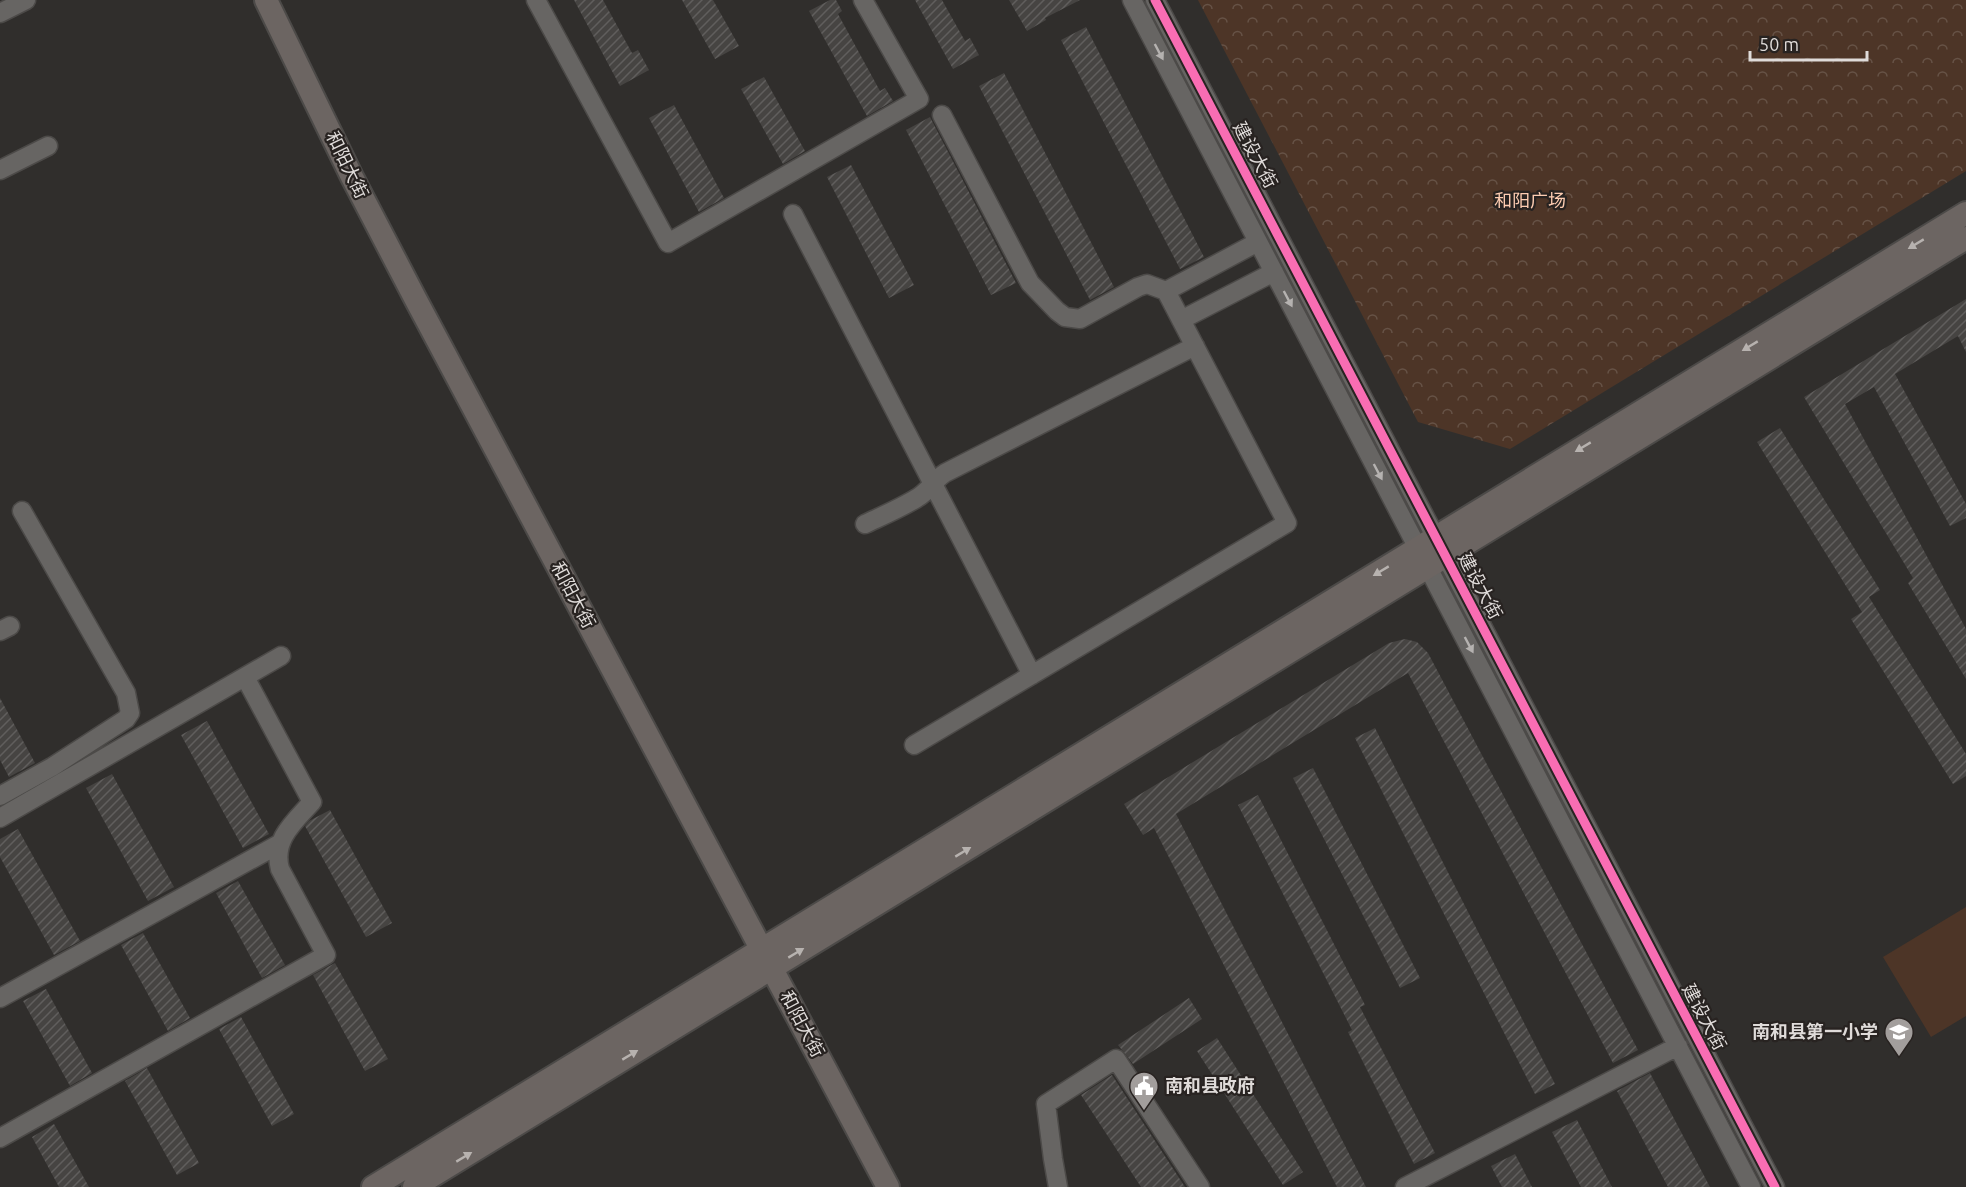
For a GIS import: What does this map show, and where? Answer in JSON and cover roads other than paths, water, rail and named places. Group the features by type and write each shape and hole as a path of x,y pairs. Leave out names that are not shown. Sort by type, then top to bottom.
{"main road":[{"name":"和阳大街","path":"252,0 340,182 399,296 761,962 888,1187"},
{"name":"和阳大街","path":"266,0 352,177 761,962 873,1187"},
{"path":"1432,552 1966,213"},
{"path":"373,1187 761,962 1432,552 1966,238"},
{"path":"414,1187 761,962"}],"street":[{"path":"0,13 26,0"},
{"path":"536,0 668,243 919,99 863,0"},
{"name":"建设大街","path":"1132,0 1274,272 1432,552 1775,1187"},
{"name":"建设大街","path":"1155,0 1678,1046 1751,1187"},
{"path":"914,745 1287,523 1166,291 1147,284 1080,319 1065,317 1057,311 1030,283 942,115"},
{"path":"0,170 48,146"},
{"path":"793,214 1032,675"},
{"path":"1166,291 1258,242"},
{"path":"1181,320 1274,272"},
{"path":"865,524 918,498 945,473 1195,346"},
{"path":"0,796 52,767 126,719 130,713 126,693 22,512"},
{"path":"0,818 281,656"},
{"path":"0,1138 326,955 280,869 278,860 280,843 289,827 312,802 245,677"},
{"path":"0,998 280,843"},
{"path":"1405,1187 1678,1046"},
{"path":"1058,1187 1046,1104 1116,1059 1200,1187"}],"place":[{"name":"南和县第一小学","path":"1899,1058"},
{"name":"南和县政府","path":"1144,1112"}],"park label":[{"name":"和阳广场","path":"1530,201"}]}
